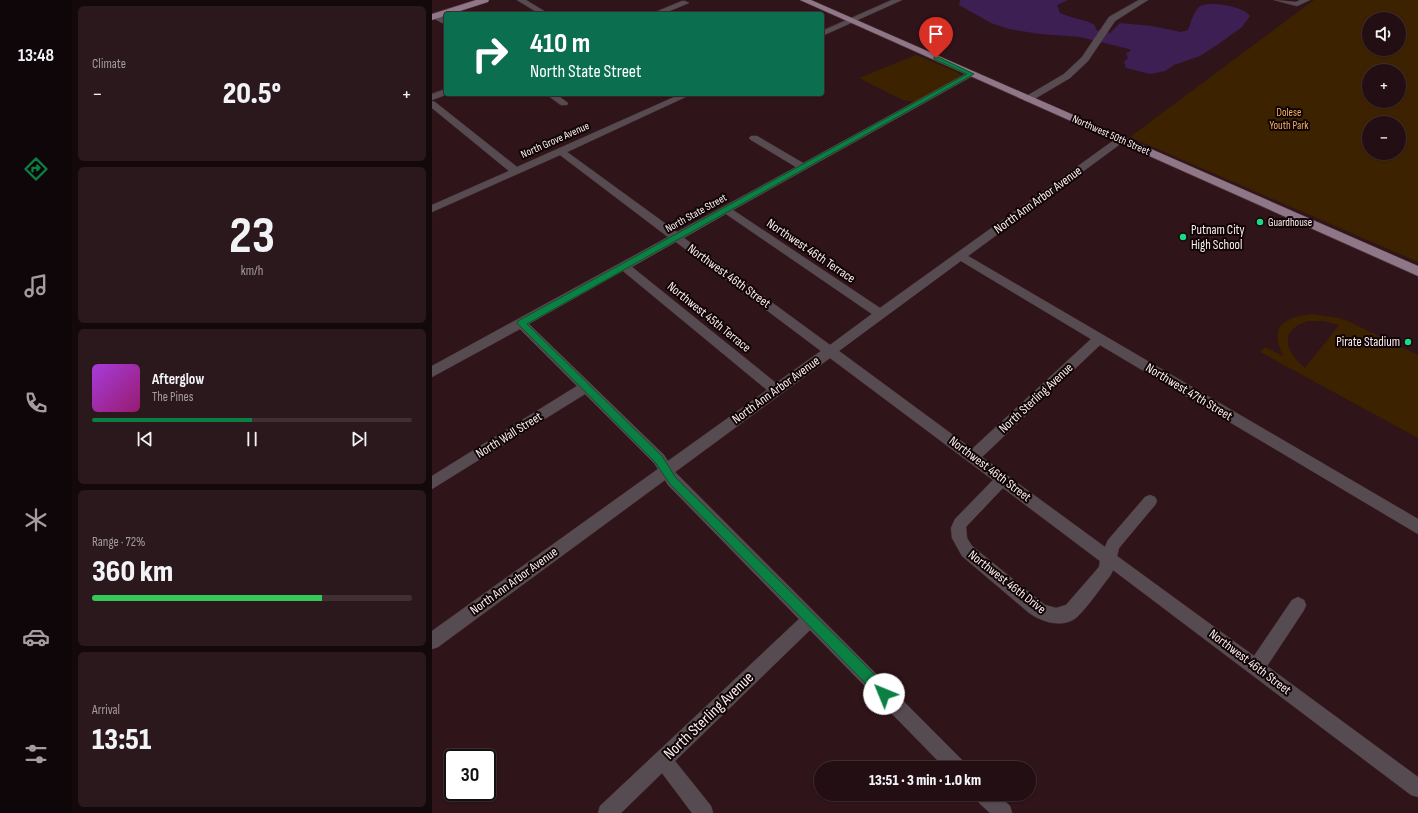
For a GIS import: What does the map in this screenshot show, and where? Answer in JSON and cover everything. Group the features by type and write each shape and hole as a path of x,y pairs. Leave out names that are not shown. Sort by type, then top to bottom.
{"main road":[{"path":"447,12 485,0"},
{"name":"Northwest 50th Street","path":"804,0 1418,271"},
{"path":"434,16 444,13"}],"street":[{"path":"521,0 542,12"},
{"path":"824,33 898,0"},
{"path":"1028,99 1067,76 1084,59 1112,19 1144,0"},
{"path":"1278,0 1297,4 1306,0"},
{"path":"662,12 685,3"},
{"path":"434,16 444,22"},
{"name":"North State Street","path":"432,372 972,74"},
{"path":"432,98 444,93"},
{"path":"553,96 564,103"},
{"name":"North Grove Avenue","path":"432,208 681,96"},
{"path":"432,104 515,171"},
{"path":"754,138 804,167"},
{"name":"North Ann Arbor Avenue","path":"432,641 1120,140"},
{"name":"Northwest 46th Street","path":"560,151 1004,479 1418,788"},
{"name":"Northwest 46th Terrace","path":"726,210 880,314"},
{"name":"Northwest 47th Street","path":"960,256 1418,528"},
{"name":"Northwest 45th Terrace","path":"624,266 776,390"},
{"path":"521,323 658,459 673,481 951,761"},
{"name":"North Sterling Avenue","path":"974,457 1099,339"},
{"name":"North Wall Street","path":"432,483 586,387"},
{"name":"Northwest 46th Drive","path":"1004,479 960,524 958,537 967,551 1034,607 1041,612 1056,616 1070,612 1105,572 1113,545 1150,501"},
{"path":"1256,667 1298,605"},
{"name":"North Sterling Avenue","path":"607,813 810,619"},
{"path":"663,760 704,813"},
{"path":"991,801 1003,813"}],"green space":[{"name":"Dolese Youth Park","path":"1314,0 1418,0 1418,262 1130,137"},
{"path":"916,55 957,72 962,76 914,102 903,100 859,78"},
{"path":"1312,314 1339,318 1418,355 1418,438 1260,352 1265,347 1283,356 1279,346 1278,331 1281,325 1286,321 1302,315","holes":["1308,321 1323,321 1339,325 1305,368 1298,362 1289,348 1289,336 1292,330 1298,325"]}],"shaded area":[{"path":"960,0 1068,0 1057,5 1060,13 1091,23 1095,25 1096,30 1110,33 1120,23 1152,26 1181,32 1188,30 1197,9 1204,5 1210,4 1226,5 1241,9 1250,16 1242,27 1200,56 1174,65 1165,71 1150,74 1126,68 1124,62 1128,58 1126,53 1131,51 1129,49 1080,37 1040,34 1009,29 991,23 959,5"}],"place":[{"name":"Guardhouse","path":"1260,222"},
{"name":"Putnam City High School","path":"1183,237"},
{"name":"Pirate Stadium","path":"1408,342"}],"route":[{"path":"884,694 673,481 658,459 521,323 972,74 936,58"}]}
